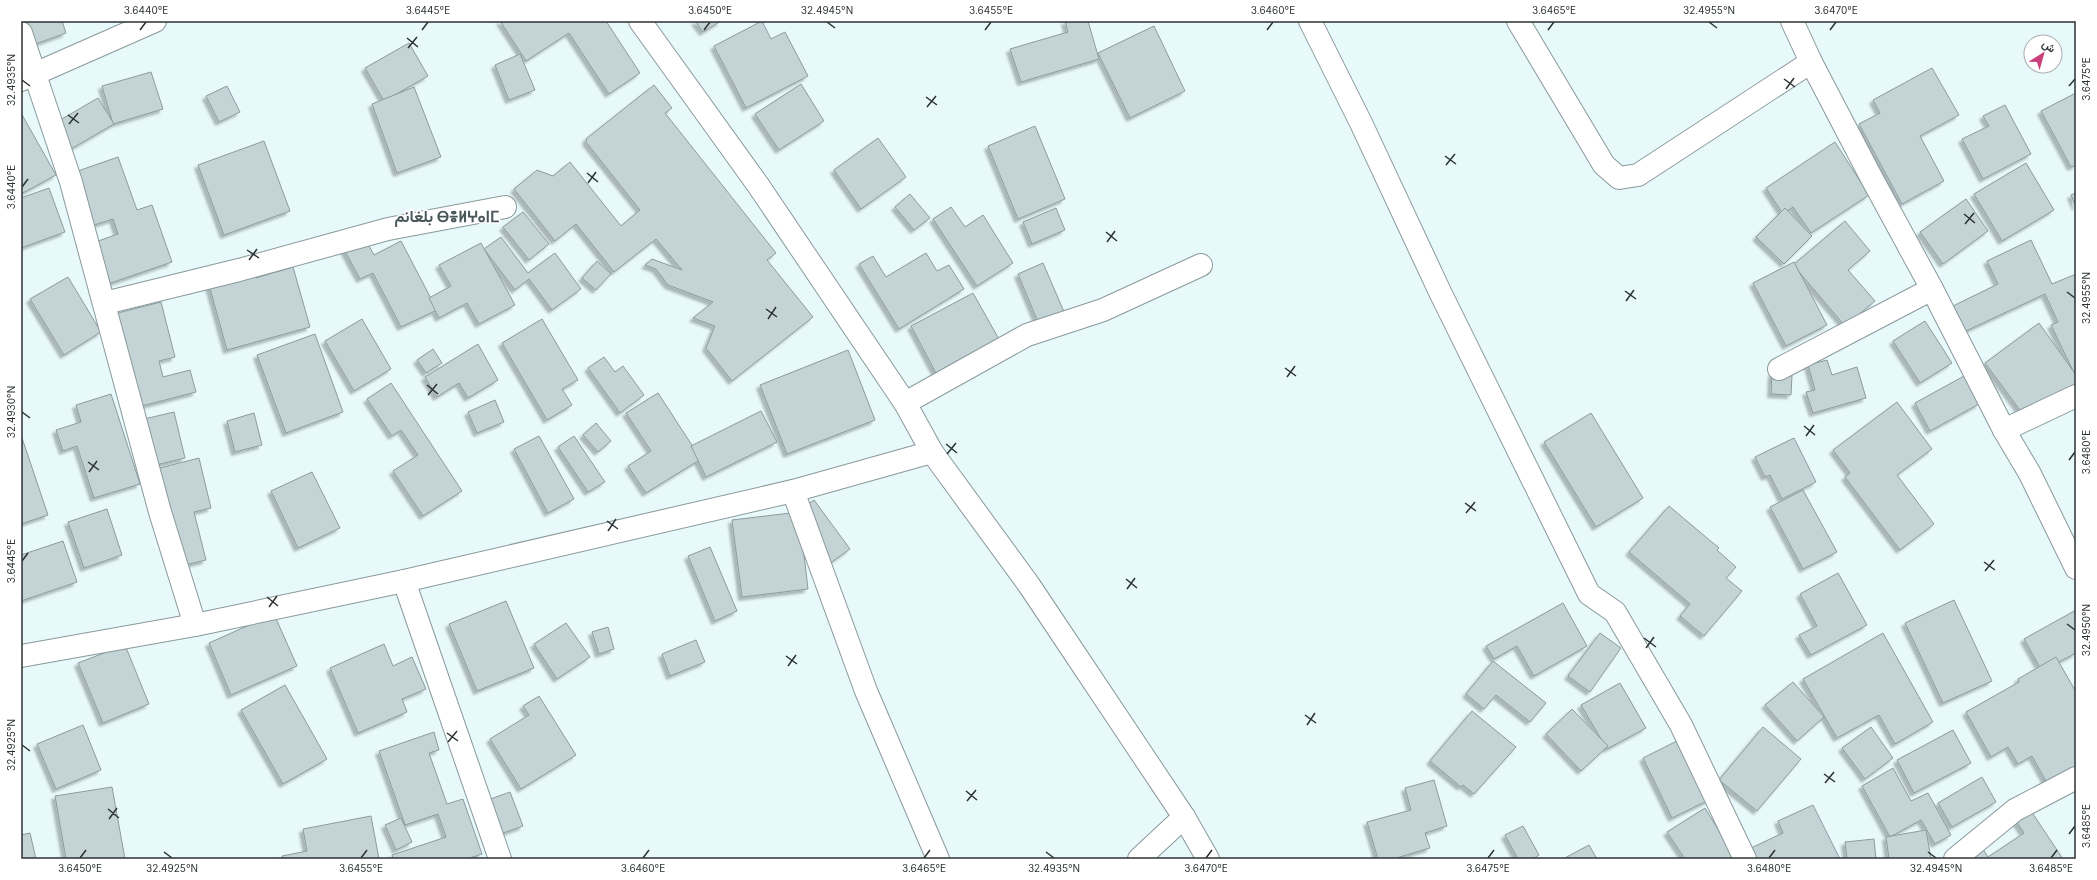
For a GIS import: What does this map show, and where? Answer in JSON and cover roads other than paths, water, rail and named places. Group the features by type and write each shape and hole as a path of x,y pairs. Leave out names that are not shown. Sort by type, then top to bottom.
{"street":[{"path":"28,77 155,21"},
{"path":"640,21 758,185 905,403 932,452 1029,585 1184,817 1208,859"},
{"path":"1310,21 1361,123 1440,292 1589,594 1615,612 1681,725 1745,859"},
{"path":"1518,21 1604,165 1619,178 1638,175 1811,62"},
{"path":"1792,21 1811,62 1932,289 2004,430 2030,474 2076,568"},
{"path":"21,33 28,77 71,182 105,303 160,512 195,625"},
{"path":"105,303 239,270 388,229 505,207"},
{"path":"905,403 1028,335 1103,310 1201,265"},
{"path":"1779,369 1932,289"},
{"path":"2004,430 2076,396"},
{"path":"21,656 195,625 404,581 793,491 932,452"},
{"path":"793,491 866,691 938,859"},
{"path":"404,581 500,859"},
{"path":"1955,859 2015,810 2076,778"},
{"path":"1139,859 1184,817"}],"district":[{"name":"بلغانم ⴱⴻⵍⵖⴰⵏⵎ","path":"447,216"}]}
